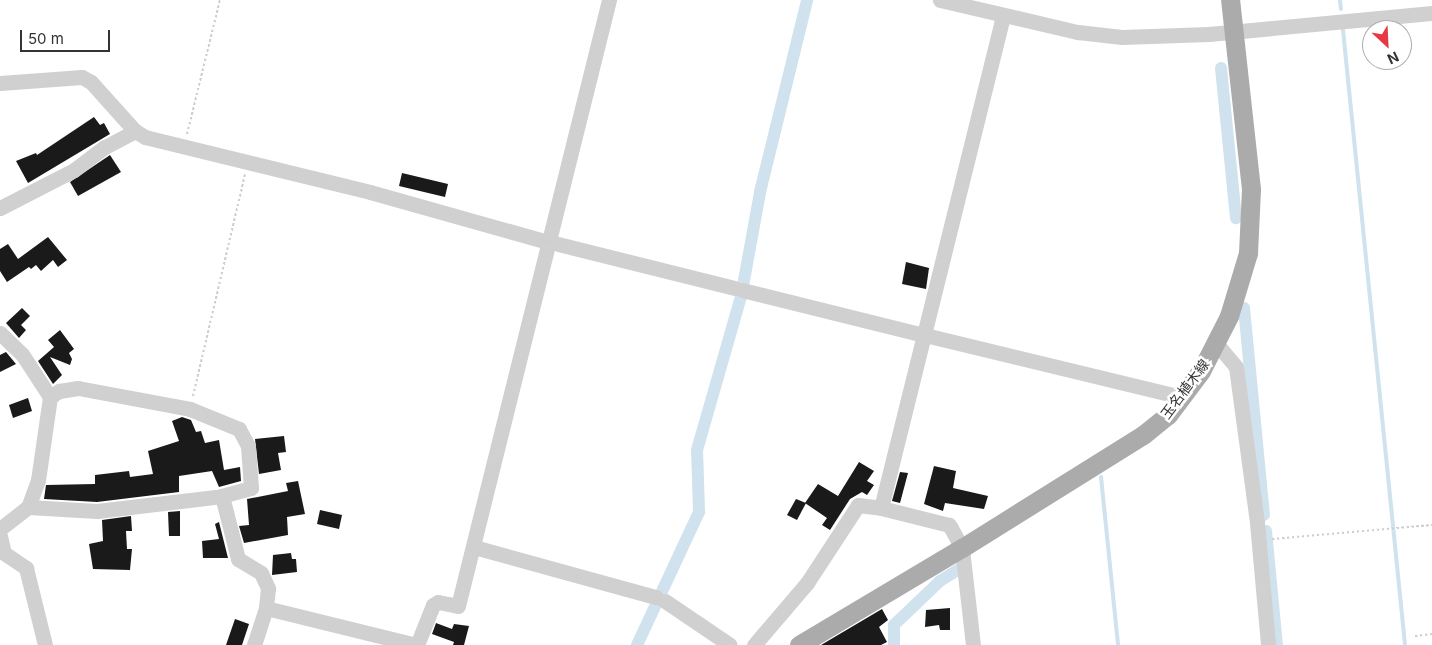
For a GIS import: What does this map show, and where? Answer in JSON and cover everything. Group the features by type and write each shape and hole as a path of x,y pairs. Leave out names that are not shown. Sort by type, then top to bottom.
{"main road":[{"name":"玉名植木線","path":"799,645 962,548 1143,435 1168,416 1202,371 1216,344 1240,287 1248,244 1251,189 1222,32 1230,0"}],"street":[{"path":"266,608 417,645 433,605 438,602 458,606 609,0"},
{"path":"940,0 1002,16 1078,32 1122,37 1222,32 1432,13"},
{"path":"881,508 1002,16"},
{"path":"0,83 82,77 91,82 135,131 184,148 370,192 551,242 1182,398"},
{"path":"0,208 74,170 105,147 135,131"},
{"path":"0,333 22,354 50,397 38,480 28,507 0,530"},
{"path":"1216,344 1236,367 1257,523 1268,645"},
{"path":"28,507 97,511 222,496 251,488 245,436 239,429 190,409 78,388 59,391 50,397"},
{"path":"222,496 238,559 266,579 266,608 254,645"},
{"path":"754,645 807,584 858,505 881,508 948,525 962,548 973,645"},
{"path":"0,536 4,552 26,568 45,645"},
{"path":"474,547 661,599 730,645"}],"path":[{"path":"184,148 220,0"},
{"path":"190,409 248,162"},
{"path":"1272,530 1273,539 1432,525"},
{"path":"1415,636 1432,634"}],"building":[{"path":"94,117 100,125 104,123 110,134 28,183 16,161 36,153 37,155"},
{"path":"110,155 121,172 78,196 70,182"},
{"path":"402,173 448,184 445,197 399,186"},
{"path":"48,237 67,260 58,267 53,260 41,271 36,265 31,269 29,267 7,282 0,271 0,249 8,244 18,259"},
{"path":"906,262 929,268 926,289 902,284"},
{"path":"22,308 30,316 21,325 26,330 19,338 6,323"},
{"path":"60,330 74,349 69,353 72,359 70,365 50,357 62,375 53,384 38,361 54,347 48,340"},
{"path":"6,352 16,364 0,372 0,355"},
{"path":"28,398 32,411 13,418 9,405"},
{"path":"182,417 191,420 196,432 201,431 205,443 219,440 224,470 240,467 241,481 219,487 212,471 179,476 179,492 97,502 44,499 46,485 95,484 95,475 129,471 130,477 153,474 148,451 179,441 172,421"},
{"path":"284,436 286,452 278,453 281,470 259,474 255,439"},
{"path":"859,462 874,471 867,481 874,485 867,495 862,492 850,499 830,530 822,525 827,518 805,503 818,484 838,496"},
{"path":"934,466 956,471 953,488 988,496 984,509 945,503 943,511 924,504"},
{"path":"900,472 908,473 900,503 892,501"},
{"path":"298,481 305,514 287,517 288,535 244,543 239,526 249,525 247,499 288,491 286,483"},
{"path":"796,499 806,503 797,520 787,515"},
{"path":"320,510 342,515 339,529 317,524"},
{"path":"180,511 180,536 169,536 168,512"},
{"path":"131,516 132,531 126,531 127,549 132,549 130,570 93,569 89,544 103,541 102,520"},
{"path":"219,522 228,558 203,558 202,541 219,539 215,524"},
{"path":"291,553 292,559 296,559 297,572 272,575 273,555"},
{"path":"950,608 950,630 940,630 939,625 925,627 926,610"},
{"path":"882,609 888,620 879,627 887,642 881,645 821,645"},
{"path":"235,619 249,624 242,645 226,645"},
{"path":"436,623 452,629 454,624 469,626 464,645 453,645 454,642 432,634"}],"waterway":[{"path":"637,645 699,512 697,450 741,297 760,192 807,0"},
{"path":"1340,0 1341,9"},
{"path":"1343,30 1405,645"},
{"path":"1221,68 1236,218"},
{"path":"1244,308 1264,515"},
{"path":"1101,477 1118,645"},
{"path":"1266,531 1277,645"},
{"path":"894,645 894,625 940,581 961,568"}]}
